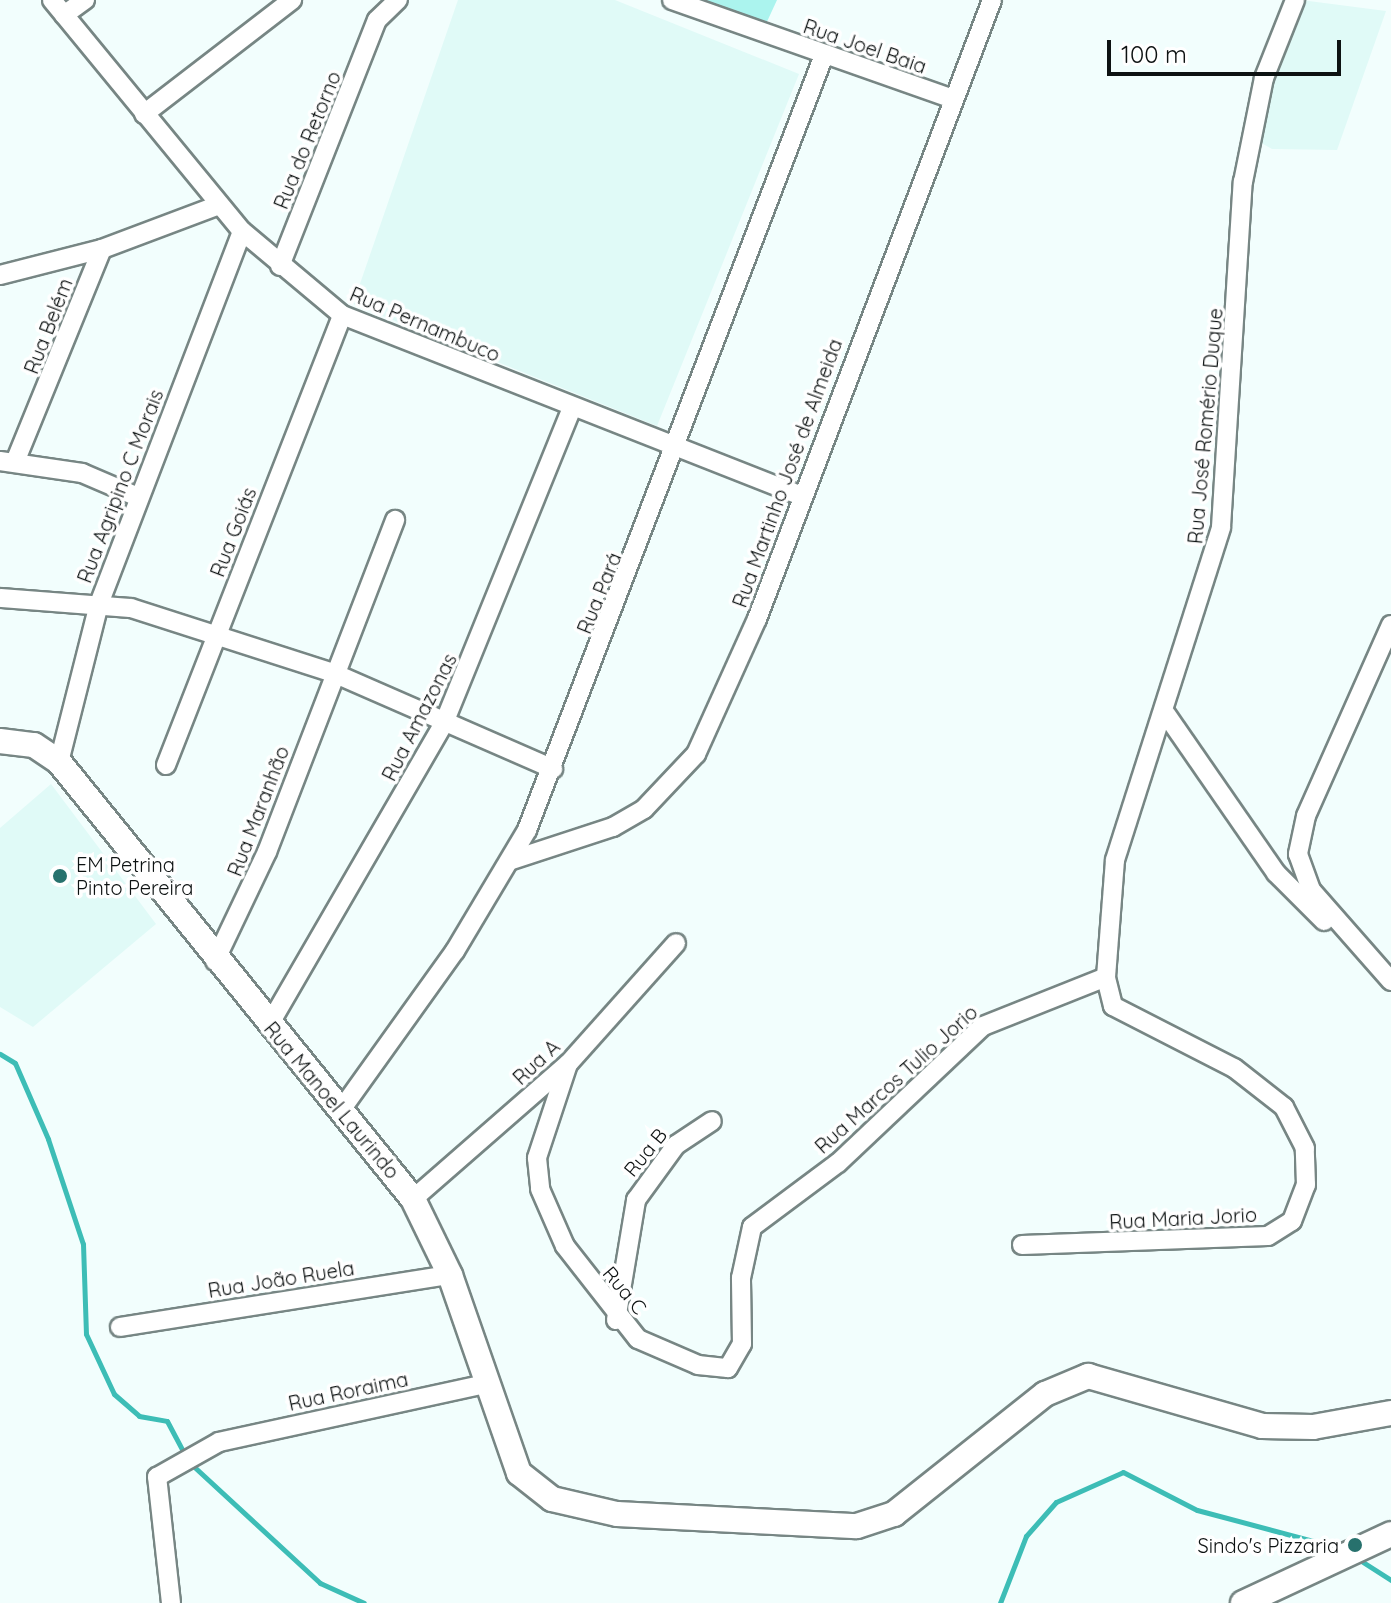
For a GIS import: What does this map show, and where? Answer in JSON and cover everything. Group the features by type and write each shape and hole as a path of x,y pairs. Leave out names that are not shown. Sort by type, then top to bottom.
{"street":[{"name":"Rua Pernambuco","path":"52,0 242,231 342,315 571,411 801,496"},
{"path":"64,15 85,0"},
{"path":"144,114 292,0"},
{"name":"Rua do Retorno","path":"280,266 374,29 398,0"},
{"name":"Rua Martinho José de Almeida","path":"512,860 613,827 644,809 696,754 757,619 801,496 992,0"},
{"name":"Rua José Romério Duque","path":"1139,1024 1113,1006 1106,977 1115,860 1166,714 1221,527 1243,182 1264,78 1295,0"},
{"name":"Rua Joel Baia","path":"679,1 953,99"},
{"name":"Rua Pará","path":"341,1110 512,860 553,769 824,55"},
{"path":"0,275 102,249 219,205"},
{"name":"Rua Agripino C Morais","path":"59,762 99,604 242,231"},
{"name":"Rua Belém","path":"8,462 102,249"},
{"name":"Rua Goiás","path":"166,765 342,315"},
{"name":"Rua Amazonas","path":"269,1025 444,723 571,411"},
{"path":"8,462 82,473 138,497"},
{"name":"Rua Maranhão","path":"215,961 336,674 395,520"},
{"path":"0,598 99,604 215,635 336,674 553,769"},
{"path":"1356,950 1300,866 1306,816 1391,625"},
{"path":"1166,714 1276,873 1391,981"},
{"name":"Rua Manoel Laurindo","path":"0,741 34,745 59,762 215,961 413,1199 450,1275 519,1473 552,1499 617,1514 857,1526 894,1514 1045,1394 1088,1376 1262,1426 1313,1427 1391,1413"},
{"name":"Rua A","path":"413,1199 568,1064 676,943"},
{"name":"Rua Marcos Tulio Jorio","path":"769,1211 838,1163 983,1026 1106,977"},
{"name":"Rua Maria Jorio","path":"1022,1245 1231,1242 1268,1236 1292,1221 1306,1185 1305,1148 1284,1107 1234,1068 1139,1024"},
{"name":"Rua C","path":"568,1064 541,1140 537,1176 565,1246 616,1320 660,1352 728,1368 742,1344 744,1250 769,1211"},
{"name":"Rua B","path":"616,1320 636,1200 676,1145 712,1121"},
{"name":"Rua João Ruela","path":"120,1327 450,1275"},
{"name":"Rua Roraima","path":"171,1603 157,1477 219,1442 486,1384"},
{"path":"1243,1603 1391,1534"}],"shaded area":[{"path":"458,0 615,0 799,74 657,426 353,304"},
{"path":"691,0 777,0 765,26"},
{"path":"1301,0 1386,11 1337,150 1272,149 1256,140"},
{"name":"EM Petrina Pinto Pereira","path":"51,784 156,924 33,1027 0,1007 0,828"}],"waterway":[{"path":"0,1054 15,1063 48,1139 83,1244 86,1334 114,1394 139,1416 167,1421 185,1455"},
{"path":"190,1463 320,1583 364,1603"},
{"path":"1000,1603 1026,1536 1056,1502 1123,1472 1197,1510 1340,1548"},
{"path":"1355,1557 1391,1580"}],"place":[{"name":"EM Petrina Pinto Pereira","path":"60,876"},
{"name":"Sindo's Pizzaria","path":"1355,1545"}]}
